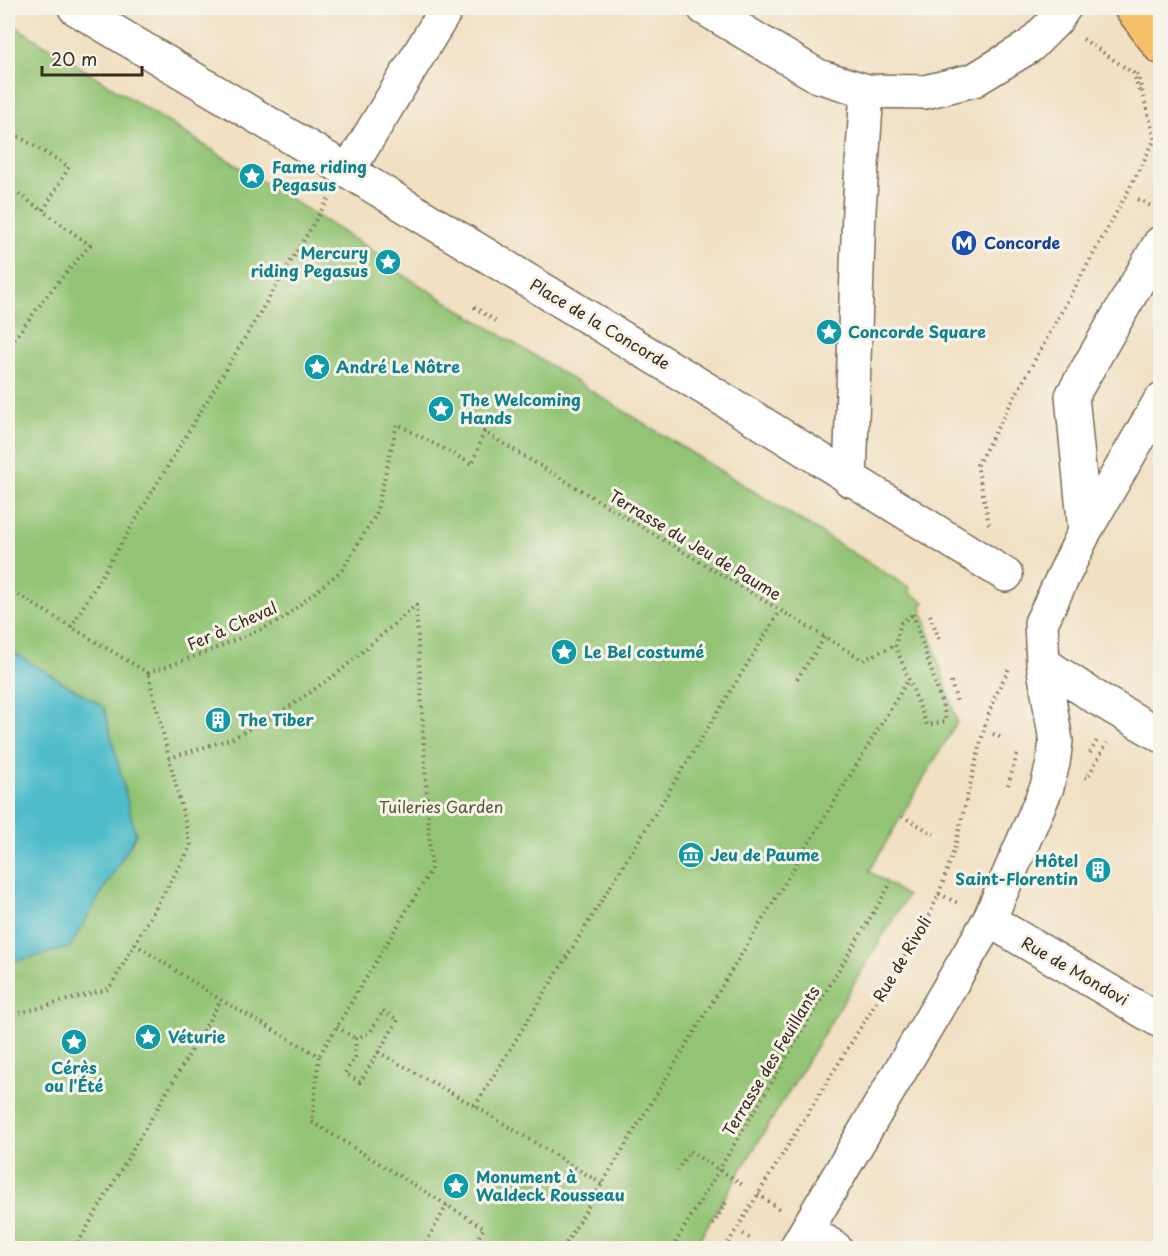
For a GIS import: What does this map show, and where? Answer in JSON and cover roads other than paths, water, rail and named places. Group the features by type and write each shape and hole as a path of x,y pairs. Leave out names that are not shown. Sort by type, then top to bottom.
{"main road":[{"path":"1131,8 1161,47"}],"street":[{"name":"Place de la Concorde","path":"75,8 348,171 1006,575"},
{"path":"348,171 447,8"},
{"path":"704,8 818,76 867,91 925,92 974,80 1030,46 1060,14"},
{"path":"850,480 859,210 867,91"},
{"path":"1085,531 1072,396 1161,243"},
{"path":"835,1248 802,1239 989,920 1047,787 1056,741 1028,663 1041,623 1085,531 1161,401"},
{"path":"1028,663 1095,697 1161,735"},
{"name":"Rue de Mondovi","path":"989,920 1161,1021"}],"water":[{"path":"8,649 104,707 136,835 69,948 8,963"}],"place":[{"name":"Fame riding Pegasus","path":"252,176"},
{"name":"Concorde","path":"964,243"},
{"name":"Mercury riding Pegasus","path":"388,262"},
{"name":"Concorde Square","path":"829,332"},
{"name":"André Le Nôtre","path":"317,367"},
{"name":"The Welcoming Hands","path":"441,409"},
{"name":"Le Bel costumé","path":"564,652"},
{"name":"The Tiber","path":"218,720"},
{"name":"Jeu de Paume","path":"691,855"},
{"name":"Hôtel Saint-Florentin","path":"1098,870"},
{"name":"Véturie","path":"148,1037"},
{"name":"Cérès ou l'Été","path":"74,1042"},
{"name":"Monument à Waldeck Rousseau","path":"456,1186"}],"park label":[{"name":"Tuileries Garden","path":"441,807"}]}
